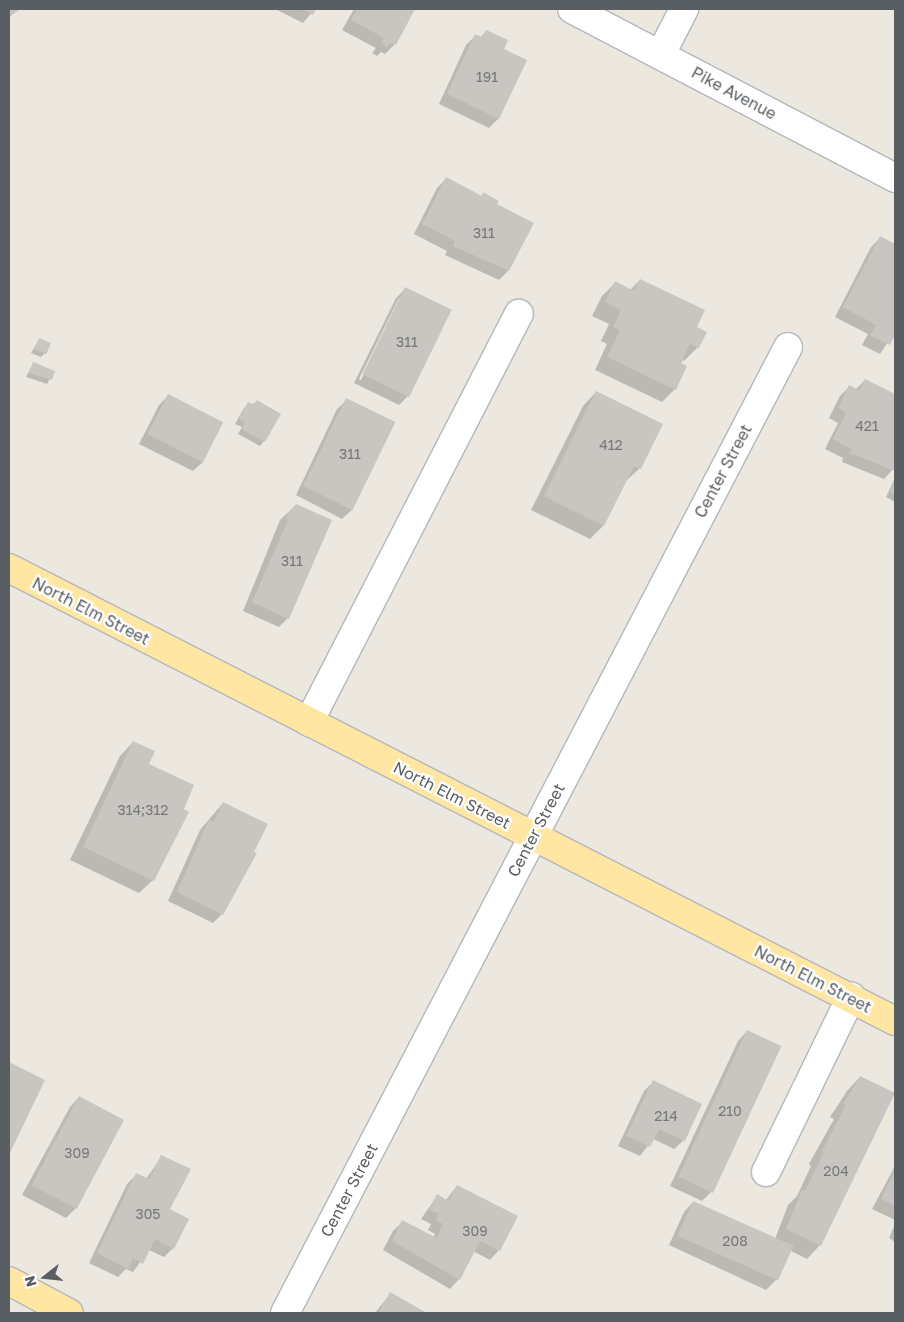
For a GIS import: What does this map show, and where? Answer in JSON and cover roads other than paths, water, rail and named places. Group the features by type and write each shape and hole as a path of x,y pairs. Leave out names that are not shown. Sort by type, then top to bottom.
{"main road":[{"name":"North Elm Street","path":"9,568 533,837 851,997 895,1022"},
{"path":"9,1281 69,1313"}],"street":[{"name":"Pike Avenue","path":"572,9 606,16 661,54 895,178"},
{"path":"661,54 684,9"},
{"path":"309,722 519,314"},
{"name":"Center Street","path":"285,1313 788,347"},
{"path":"766,1172 851,997"}]}
